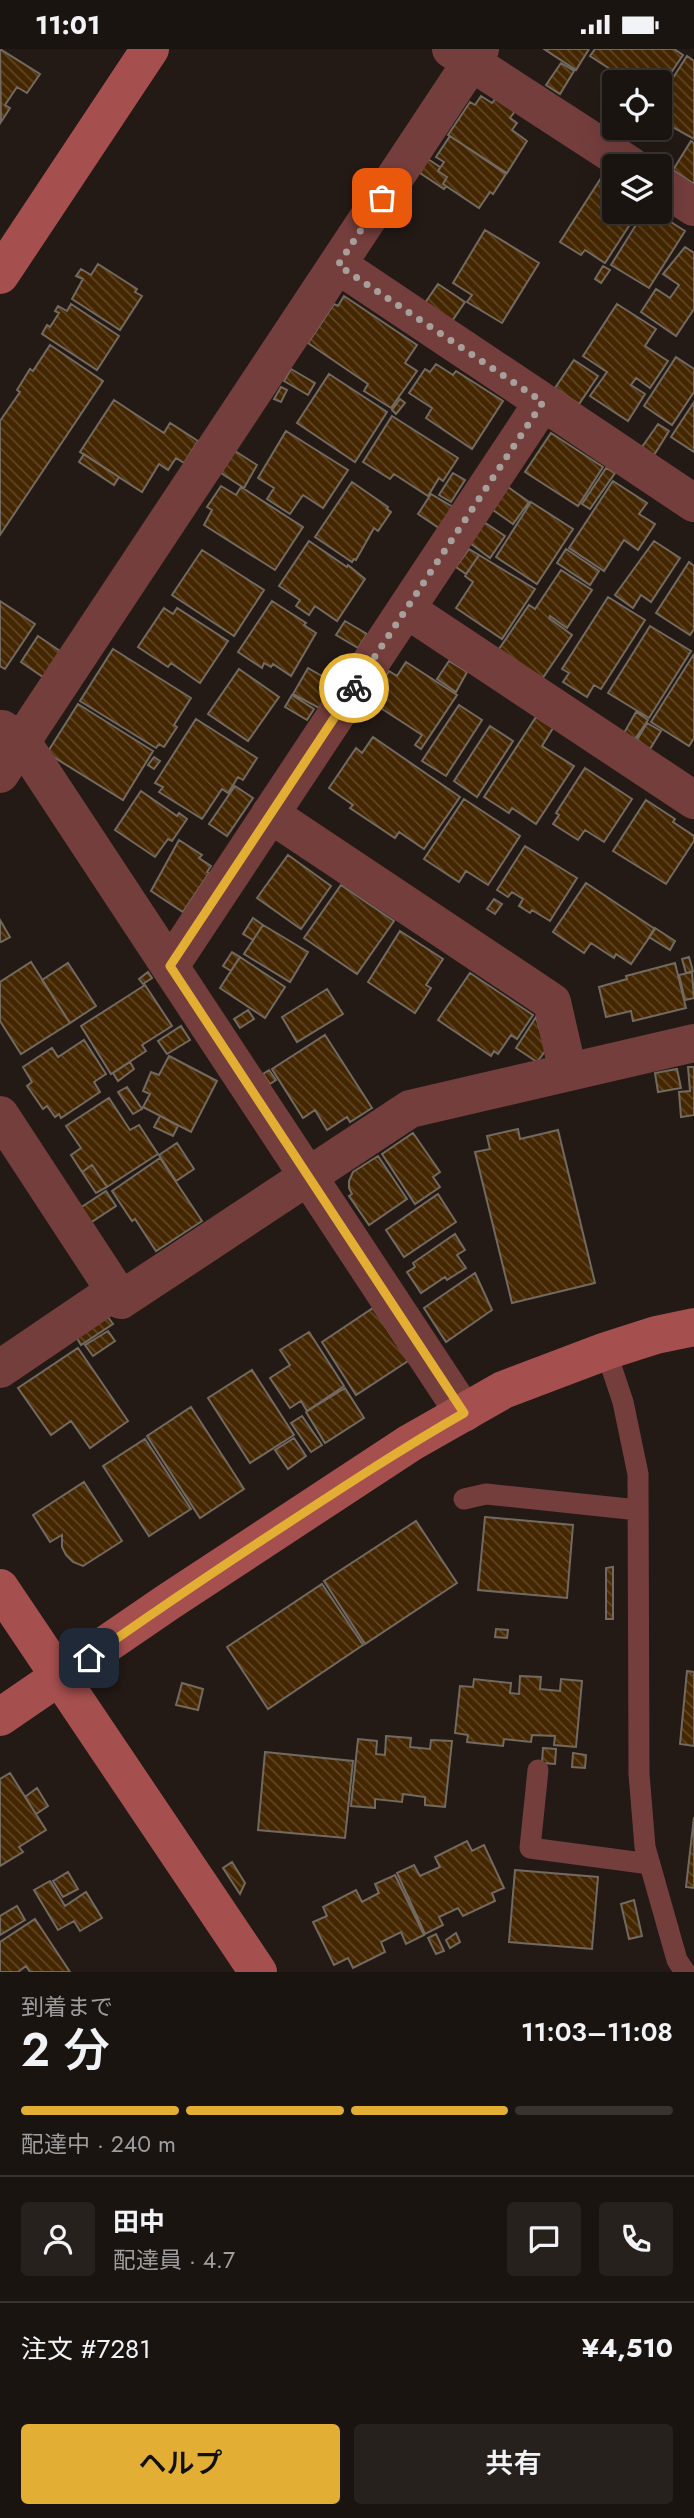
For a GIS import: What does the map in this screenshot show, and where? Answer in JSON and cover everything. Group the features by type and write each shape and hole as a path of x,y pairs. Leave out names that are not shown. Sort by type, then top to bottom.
{"street":[{"path":"0,275 150,49"},
{"path":"0,774 11,734 338,265 467,53 614,154"},
{"path":"672,193 694,207"},
{"path":"338,265 694,503"},
{"path":"170,966 543,402"},
{"path":"406,610 694,800"},
{"path":"11,734 170,966 464,1413"},
{"path":"270,814 552,1002 568,1072"},
{"path":"0,1115 121,1300 410,1109 694,1042"},
{"path":"0,1369 115,1291"},
{"path":"0,1717 410,1443 503,1390 606,1351 656,1335 694,1327"},
{"path":"0,1588 258,1972"}],"lane":[{"path":"606,1351 623,1402 638,1474 639,1774 645,1847 677,1960 685,1972"},
{"path":"464,1499 485,1494 638,1510"},
{"path":"538,1770 530,1848 650,1864"}],"building":[{"path":"0,49 40,74 27,93 17,87 5,105 10,108 1,122"},
{"path":"544,49 589,49 576,70"},
{"path":"595,49 674,49 683,55 672,71 611,70 590,56"},
{"path":"687,56 694,61 694,139 672,127 672,79"},
{"path":"561,63 574,71 560,94 546,85"},
{"path":"481,96 492,103 496,98 515,111 510,118 517,123 512,130 527,141 507,173 448,135 470,102 475,105"},
{"path":"450,136 506,174 493,194 490,192 479,208 443,184 447,177 438,171 444,162 436,157"},
{"path":"691,141 694,143 694,184 673,170"},
{"path":"428,159 440,167 438,171 447,177 443,184 446,186 444,189 420,173"},
{"path":"602,177 602,224 630,224 605,263 585,250 581,255 560,242"},
{"path":"672,223 685,231 649,288 611,265 637,224"},
{"path":"485,230 539,263 502,323 467,302 472,295 453,283"},
{"path":"685,247 694,253 694,309 676,336 641,312 656,289 670,298 679,285 663,274"},
{"path":"98,264 137,289 135,292 142,296 120,330 72,299 83,279 76,276 81,269 91,275"},
{"path":"603,266 610,270 601,283 595,279"},
{"path":"438,284 465,302 452,321 425,303"},
{"path":"344,296 417,345 405,363 417,371 391,408 364,391 368,384 308,343 334,304 338,306"},
{"path":"71,304 119,336 97,370 42,334 59,313 55,311 58,306 67,311"},
{"path":"617,304 656,329 645,346 668,361 650,388 636,378 631,385 645,394 628,421 590,396 607,372 583,356"},
{"path":"50,345 103,381 0,535 0,421 20,392 17,390 30,369 33,371"},
{"path":"676,357 694,369 694,392 672,425 644,406"},
{"path":"574,360 598,376 579,404 555,388"},
{"path":"436,364 453,375 456,371 503,401 472,449 426,418 432,408 409,393 425,369 430,372"},
{"path":"291,369 315,383 308,395 284,381"},
{"path":"329,374 387,412 355,462 297,423"},
{"path":"281,387 287,390 281,402 274,399"},
{"path":"400,399 405,403 396,414 392,410"},
{"path":"114,400 164,433 170,423 198,441 184,463 176,458 168,470 159,464 142,492 80,452"},
{"path":"694,402 694,452 671,437"},
{"path":"392,416 458,458 443,481 439,478 428,496 394,474 390,479 363,462"},
{"path":"658,424 669,431 654,455 642,447"},
{"path":"286,431 348,470 323,508 303,495 290,514 267,499 274,488 258,478"},
{"path":"551,433 603,467 578,506 525,472"},
{"path":"235,451 257,465 244,488 221,473"},
{"path":"84,454 119,477 114,485 79,462"},
{"path":"606,468 615,473 590,509 582,504"},
{"path":"453,473 465,480 451,502 439,495"},
{"path":"613,481 647,503 639,514 655,524 638,550 624,540 604,571 569,548"},
{"path":"352,482 388,507 391,512 378,531 374,528 356,560 352,562 315,537"},
{"path":"221,486 236,495 241,487 303,527 275,570 204,525 212,510 207,507"},
{"path":"508,487 529,502 513,524 493,510"},
{"path":"431,494 453,507 439,528 418,514"},
{"path":"531,502 573,529 537,584 496,557"},
{"path":"484,522 505,536 490,558 470,543"},
{"path":"309,541 365,579 337,621 315,606 309,615 296,606 300,600 279,586"},
{"path":"654,541 680,558 651,602 641,595 633,608 615,595"},
{"path":"469,549 479,555 466,574 456,567"},
{"path":"566,549 599,571 590,585 557,563"},
{"path":"202,550 264,590 234,636 172,595"},
{"path":"479,555 535,589 502,639 456,608 473,582 465,576"},
{"path":"689,562 694,566 694,629 690,635 656,613"},
{"path":"561,570 592,590 567,628 550,616 549,618 572,635 542,679 499,649 529,605 535,609"},
{"path":"608,597 645,620 601,689 594,685 587,697 563,682 569,673 562,669"},
{"path":"0,601 35,624 5,669 0,666"},
{"path":"272,601 306,623 304,625 316,633 291,676 273,664 271,667 264,663 262,668 238,652"},
{"path":"164,608 173,614 177,608 228,641 200,683 171,663 168,667 138,647"},
{"path":"345,621 367,634 358,648 336,635"},
{"path":"650,626 691,651 649,718 608,693"},
{"path":"38,636 60,651 43,677 21,662"},
{"path":"113,649 191,698 164,747 159,744 156,748 80,701"},
{"path":"694,654 694,738 689,746 651,722"},
{"path":"449,661 467,672 456,692 437,679"},
{"path":"406,662 457,695 421,749 415,745 422,735 370,701 389,671 397,676"},
{"path":"308,668 334,683 319,708 293,694"},
{"path":"239,669 279,697 248,741 208,714"},
{"path":"292,695 314,709 307,720 285,707"},
{"path":"78,704 153,751 123,800 47,753"},
{"path":"459,705 482,720 446,776 422,761"},
{"path":"636,712 648,720 635,739 624,733"},
{"path":"536,717 553,728 542,746 574,766 536,824 512,808 509,813 484,797"},
{"path":"196,719 257,758 243,780 238,777 228,793 222,789 202,819 159,792 163,787 155,783"},
{"path":"647,723 661,731 650,749 637,740"},
{"path":"490,726 513,741 477,797 454,781"},
{"path":"373,737 460,797 424,849 399,832 395,838 350,808 353,805 329,788 356,748 362,753"},
{"path":"154,757 160,761 154,769 148,765"},
{"path":"585,768 632,799 604,842 585,830 578,840 553,824 559,815 556,813"},
{"path":"235,786 253,798 227,836 209,824"},
{"path":"141,791 177,816 179,813 187,819 172,841 168,839 155,857 115,830"},
{"path":"464,799 520,836 488,885 466,871 459,882 424,859"},
{"path":"646,800 675,819 673,822 694,836 694,841 666,884 613,851"},
{"path":"179,840 202,855 199,858 211,866 183,912 151,891"},
{"path":"525,846 577,878 550,921 519,906 523,899 512,892 508,897 497,890"},
{"path":"288,855 331,886 301,929 257,898"},
{"path":"586,883 655,929 631,964 616,954 614,958 591,943 584,953 553,932"},
{"path":"341,885 394,921 357,974 304,938"},
{"path":"494,899 502,904 495,914 487,909"},
{"path":"253,918 263,925 253,940 243,934"},
{"path":"0,920 10,937 1,942 0,941"},
{"path":"263,925 308,952 290,982 244,954"},
{"path":"655,928 675,941 670,950 649,937"},
{"path":"400,931 443,959 426,985 431,988 415,1013 368,982"},
{"path":"232,952 240,957 231,971 223,966"},
{"path":"240,957 285,987 265,1018 220,988"},
{"path":"689,957 693,971 686,973 682,959"},
{"path":"31,962 70,1023 21,1054 0,1021 0,982"},
{"path":"68,963 96,1006 70,1023 42,980"},
{"path":"675,963 686,1008 633,1021 631,1011 606,1017 599,987 627,979 626,976"},
{"path":"148,972 152,978 143,984 139,979"},
{"path":"692,972 694,998 685,1000 679,975"},
{"path":"470,973 533,1015 517,1039 511,1035 498,1054 494,1051 491,1056 438,1020"},
{"path":"145,985 172,1026 142,1045 146,1051 111,1074 81,1026"},
{"path":"327,989 343,1014 297,1042 282,1017"},
{"path":"248,1010 254,1019 240,1028 234,1019"},
{"path":"536,1017 546,1050 537,1062 516,1048"},
{"path":"181,1026 190,1040 167,1054 158,1041"},
{"path":"325,1035 372,1108 350,1122 347,1117 327,1130 315,1110 303,1118 272,1069"},
{"path":"84,1040 106,1074 94,1082 100,1092 61,1118 59,1114 55,1117 47,1106 43,1109 27,1086 32,1082 23,1067 52,1048 58,1057"},
{"path":"169,1056 217,1081 191,1132 143,1107 150,1094 143,1091 151,1072 159,1075"},
{"path":"130,1062 134,1069 118,1081 113,1073"},
{"path":"688,1067 694,1067 694,1115 681,1117 679,1092 690,1091"},
{"path":"677,1069 681,1088 658,1092 655,1073"},
{"path":"269,1070 276,1080 270,1084 263,1074"},
{"path":"127,1087 142,1109 133,1114 118,1092"},
{"path":"109,1098 130,1130 139,1125 158,1154 107,1187 92,1165 82,1172 71,1155 81,1148 66,1126"},
{"path":"160,1116 178,1126 173,1136 154,1127"},
{"path":"518,1129 520,1139 558,1130 595,1283 512,1303 475,1152 490,1149 487,1136"},
{"path":"413,1133 440,1172 433,1177 440,1187 415,1204 382,1154"},
{"path":"177,1143 194,1169 176,1181 159,1155"},
{"path":"378,1156 407,1199 369,1225 349,1196 352,1194 349,1181 353,1172"},
{"path":"160,1158 202,1221 156,1251 112,1191"},
{"path":"92,1165 107,1187 96,1193 82,1172"},
{"path":"106,1191 116,1206 90,1223 80,1208"},
{"path":"438,1194 456,1222 404,1257 386,1230"},
{"path":"455,1234 465,1250 457,1255 466,1268 447,1280 445,1277 421,1293 407,1272 415,1267 413,1263"},
{"path":"475,1273 492,1310 446,1342 424,1308"},
{"path":"373,1308 408,1361 356,1395 322,1342"},
{"path":"105,1313 113,1324 81,1345 74,1333"},
{"path":"108,1331 115,1341 93,1356 85,1345"},
{"path":"309,1332 344,1386 307,1411 301,1401 290,1408 270,1378 290,1365 280,1350"},
{"path":"78,1348 128,1421 90,1448 71,1421 51,1435 18,1388"},
{"path":"252,1370 294,1435 250,1463 208,1398"},
{"path":"345,1388 364,1418 325,1443 306,1412"},
{"path":"191,1407 244,1489 200,1518 147,1436"},
{"path":"302,1416 322,1445 311,1452 291,1423"},
{"path":"294,1438 306,1456 288,1469 275,1450"},
{"path":"145,1439 191,1509 149,1536 103,1466"},
{"path":"84,1482 122,1541 83,1566 66,1555 62,1547 62,1535 50,1542 33,1515"},
{"path":"485,1517 573,1525 567,1598 478,1590"},
{"path":"416,1521 457,1583 365,1644 324,1581"},
{"path":"613,1567 613,1619 606,1619 606,1568"},
{"path":"322,1584 363,1645 268,1709 227,1647"},
{"path":"496,1629 508,1630 507,1638 495,1637"},
{"path":"687,1671 694,1672 694,1746 680,1744"},
{"path":"520,1676 541,1677 540,1689 560,1691 561,1679 582,1681 576,1747 554,1745 555,1736 532,1735 531,1742 504,1739 503,1746 467,1742 468,1735 455,1733 460,1686 473,1687 474,1679 511,1683 510,1693 519,1694"},
{"path":"182,1683 203,1689 198,1710 176,1705"},
{"path":"386,1736 411,1738 410,1747 430,1749 431,1740 452,1741 445,1807 425,1805 425,1797 403,1794 402,1802 375,1799 375,1808 351,1806 358,1739 377,1741 376,1754 385,1755"},
{"path":"543,1748 556,1749 555,1764 542,1763"},
{"path":"265,1752 353,1761 345,1838 258,1830"},
{"path":"573,1753 586,1755 585,1768 572,1767"},
{"path":"10,1773 46,1830 19,1847 23,1852 0,1866 0,1779"},
{"path":"37,1788 48,1806 36,1814 25,1797"},
{"path":"694,1817 694,1888 686,1887"},
{"path":"467,1841 472,1851 484,1845 504,1888 492,1893 495,1901 463,1916 458,1908 439,1917 443,1925 425,1934 397,1873 414,1865 420,1876 440,1867 435,1857"},
{"path":"232,1862 245,1883 240,1894 223,1868"},
{"path":"515,1870 598,1877 592,1949 509,1942"},
{"path":"68,1872 78,1889 63,1897 53,1881"},
{"path":"395,1875 424,1935 406,1944 401,1932 381,1942 385,1952 353,1968 348,1958 334,1965 313,1922 327,1916 323,1907 356,1890 362,1902 379,1893 375,1884"},
{"path":"50,1881 65,1906 86,1892 102,1918 80,1931 74,1921 58,1930 34,1890"},
{"path":"634,1900 642,1936 629,1939 621,1904"},
{"path":"17,1906 25,1920 0,1935 0,1916"},
{"path":"35,1919 70,1972 30,1972 26,1966 18,1972 0,1972 0,1942"},
{"path":"456,1933 460,1942 450,1948 446,1940"},
{"path":"436,1934 444,1951 436,1954 428,1938"}],"way so far":[{"path":"354,688 543,402 338,265 382,198"}],"route":[{"path":"89,1658 168,1602 410,1443 464,1413 170,966 354,688"}]}
